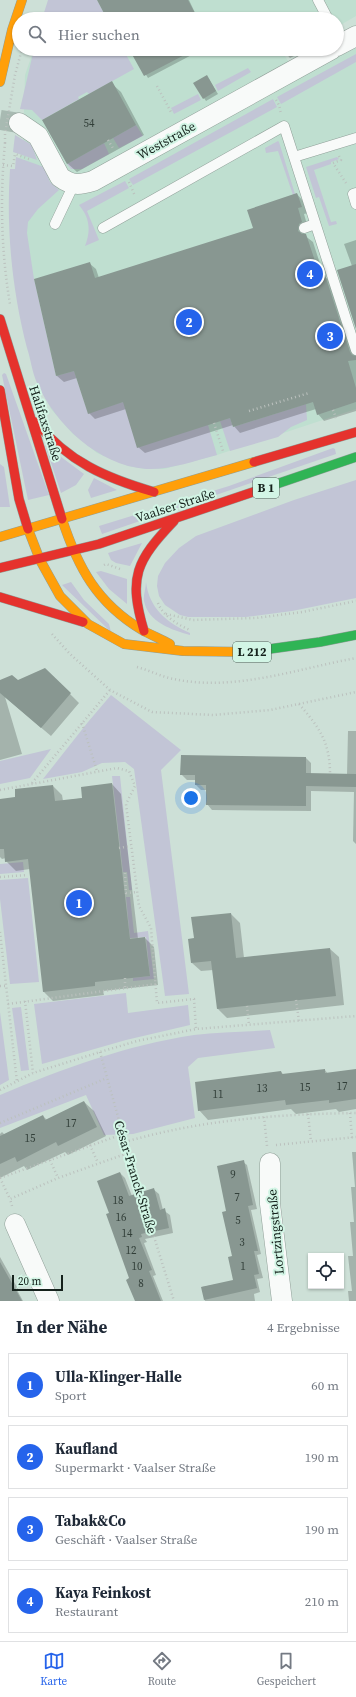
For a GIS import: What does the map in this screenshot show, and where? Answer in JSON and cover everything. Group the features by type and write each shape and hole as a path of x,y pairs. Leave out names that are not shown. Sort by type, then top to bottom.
{"main road":[{"path":"18,12 22,0"},
{"path":"0,82 12,30"},
{"name":"Halifaxstraße","path":"0,319 72,551"},
{"path":"0,390 19,499 28,529"},
{"path":"29,412 49,439 81,464 115,480 154,492"},
{"path":"0,443 4,418"},
{"name":"Vaalser Straße","path":"0,537 356,432"},
{"name":"Vaalser Straße","path":"0,568 40,560 175,520 356,457"},
{"path":"144,631 135,598 136,575 146,553 175,520"},
{"name":"L 212","path":"28,529 40,560 60,596 88,624 124,644 183,651 253,652 356,635"},
{"name":"L 212","path":"72,551 82,572 97,593 118,614 144,631 183,651"},
{"path":"0,597 88,624"}],"street":[{"name":"Weststraße","path":"74,184 93,181 317,56"},
{"path":"18,123 38,136 60,178 66,182 74,184"},
{"name":"Lortzingstraße","path":"270,1163 270,1204 282,1301"},
{"path":"14,1224 49,1301"}],"lane":[{"path":"318,0 324,12"},
{"path":"103,228 284,126 356,350"},
{"path":"294,157 356,138"},
{"path":"55,224 74,184"},
{"path":"354,193 356,204"},
{"path":"304,228 316,224"}],"path":[{"path":"11,304 7,282 3,238 2,184 6,143 5,134 15,75 20,56"},
{"path":"267,85 279,105 284,126"},
{"path":"158,86 172,114"},
{"path":"3,166 13,166 15,154 37,162"},
{"path":"341,160 333,163 354,193"},
{"path":"249,411 309,393"},
{"path":"214,423 225,458"},
{"path":"196,632 188,630 165,614 193,620 256,618 302,612 356,601"},
{"path":"51,633 70,654 110,690 152,712 213,715 270,710 356,692"},
{"path":"32,783 110,690"},
{"path":"298,704 316,724 325,741 328,750 330,774"},
{"path":"82,723 97,771"},
{"path":"0,790 116,768 129,771 135,786 126,804 131,846 139,906 151,928 157,1003 194,999 196,1029"},
{"path":"119,848 131,846"},
{"path":"124,873 126,893 137,892"},
{"path":"0,877 27,875"},
{"path":"0,932 17,1082"},
{"path":"125,978 125,988"},
{"path":"8,1004 156,984"},
{"path":"0,986 6,986"},
{"path":"296,1000 299,1021"},
{"path":"25,1001 33,1073"},
{"path":"247,1006 249,1025"},
{"path":"0,1090 33,1073 137,1041 196,1029 356,1016"},
{"name":"César-Franck-Straße","path":"100,1052 124,1142 174,1301"},
{"path":"0,1123 107,1078"},
{"path":"264,1117 267,1146 354,1137 350,1113"},
{"path":"124,1142 159,1132 217,1122 308,1114 356,1113"},
{"path":"308,1114 311,1141"},
{"path":"14,1224 10,1199 0,1178 122,1134"},
{"path":"90,1145 98,1163"},
{"path":"10,1199 58,1178 128,1153"},
{"path":"50,1160 58,1178"}],"shaded area":[{"path":"48,0 97,0 103,12 44,12"},
{"path":"50,0 356,0 356,16 344,23 344,12 46,12"},
{"path":"356,45 356,409 217,455 164,469 145,469 128,466 97,453 72,433 51,409 37,382 19,160 23,145 25,75 32,56 285,56 294,71 330,56 344,56 344,50"},
{"path":"356,54 356,62 281,104 277,97"},
{"path":"32,56 127,56 134,69 89,94 87,92 78,97 79,99 42,120 32,110 20,109"},
{"path":"248,68 251,72 218,91 215,85"},
{"path":"198,94 201,100 174,114 171,108"},
{"path":"273,99 277,107 133,185 129,179"},
{"path":"136,125 143,136 119,148 113,138"},
{"path":"15,135 32,145 37,160 13,152"},
{"path":"278,141 295,194 293,195 278,151 266,153 265,148"},
{"path":"104,143 109,154 82,169 71,169 67,164"},
{"path":"16,157 44,167 50,182 59,190 38,209 28,222 27,233 34,279 56,376 74,371 88,413 123,402 208,425 217,455 182,465 164,468 146,469 128,466 111,460 95,451 67,428 55,414 37,383 17,304 11,259 9,214 10,169 15,169"},
{"path":"337,157 339,159 331,162 331,164 314,170 331,222 336,221 337,224 329,226 319,197 316,198 306,167"},
{"path":"125,181 129,188 87,211 99,240 85,246 89,230 83,210 79,205"},
{"path":"4,373 6,374 49,495 28,500 2,375"},
{"path":"306,404 307,420 291,427 278,437 230,451 220,421 230,418 233,427"},
{"path":"45,445 84,474 76,485 61,493"},
{"path":"333,448 335,449 336,454 102,534 99,526 229,486"},
{"path":"0,464 4,467 10,507 0,507"},
{"path":"94,478 117,490 91,498 88,490"},
{"path":"356,480 356,598 292,611 246,617 188,617 180,615 165,605 159,596 157,586 158,576 165,563 179,548 196,536 294,500"},
{"path":"142,543 130,566 116,563 111,560 108,553"},
{"path":"101,571 127,579 127,604 109,589 96,572"},
{"path":"71,582 84,600 109,624 111,632 62,585"},
{"path":"146,582 151,600 160,614 190,633 190,635 169,628 156,620 150,614 144,601"},
{"path":"111,695 181,750 161,770 189,994 165,996 134,769 125,762 102,763 82,772 43,779"},
{"path":"51,749 30,778 0,784 0,761"},
{"path":"112,776 120,776 132,890 129,890 127,872 123,872"},
{"path":"23,862 24,872 0,874 0,864"},
{"path":"28,878 39,982 10,984 0,899 0,880"},
{"path":"126,897 130,897 134,933 148,931 154,979 133,981 133,978 150,976 146,937 130,938"},
{"path":"126,993 128,1013 188,1005 190,1025 126,1040 42,1064 34,1004"},
{"path":"21,1007 29,1070 21,1071 12,1008"},
{"path":"0,1012 9,1080 0,1085"},
{"path":"270,1030 275,1048 198,1058 188,1067 195,1118 133,1134 104,1135 86,1095 0,1128 0,1095 71,1067 169,1039 203,1034"}],"building":[{"path":"97,0 188,0 194,12 103,12"},
{"path":"133,56 183,56 144,76"},
{"path":"207,75 216,91 203,99 193,83"},
{"path":"112,81 136,125 67,164 42,120"},
{"path":"297,193 302,207 298,208 302,222 299,224 298,231 302,234 306,234 320,276 325,275 350,352 352,355 356,356 356,360 348,361 356,388 356,402 317,415 313,402 233,427 230,418 137,448 123,402 88,414 74,371 56,376 34,279 90,262 95,278 253,228 247,210"},
{"path":"356,264 356,329 337,270"},
{"path":"45,668 71,693 41,728 0,693 0,680 12,675 18,680"},
{"path":"181,755 306,757 306,773 356,774 356,787 306,786 306,806 206,805 206,785 195,785 195,775 180,775"},
{"path":"112,783 130,939 145,937 150,976 95,982 95,986 43,992 28,859 5,862 4,849 0,849 0,799 15,797 15,789 53,785 55,801 82,798 81,787"},
{"path":"231,913 236,958 330,948 336,996 217,1009 211,961 191,963 188,939 194,938 191,917"},
{"path":"325,1069 325,1073 356,1069 356,1099 329,1103 329,1100 286,1105 285,1100 198,1111 195,1082 281,1071 282,1074"},
{"path":"84,1101 97,1127 58,1146 56,1142 17,1162 15,1157 0,1164 0,1136 43,1115 45,1120"},
{"path":"244,1160 253,1205 248,1206 258,1251 254,1251 259,1274 254,1275 257,1288 204,1300 201,1287 233,1280 228,1257 232,1256 222,1212 226,1211 217,1166"},
{"path":"120,1172 129,1196 154,1188 160,1210 165,1208 169,1228 141,1234 142,1237 139,1238 152,1270 149,1271 161,1301 135,1301 126,1280 129,1278 106,1214 109,1213 97,1181"},
{"path":"0,1262 22,1301 0,1301"}],"tunnel":[{"path":"0,120 19,123"}],"traffic: fast":[{"path":"256,491 356,457"},
{"path":"248,652 320,642 356,635"}],"traffic: slow":[{"path":"18,12 22,0"},
{"path":"0,82 12,30"},
{"path":"0,537 254,462"},
{"path":"62,519 82,569 101,596 126,619 142,630 170,644"},
{"path":"28,529 40,560 60,596 88,624 124,644 183,651 248,652"}],"traffic: jam":[{"path":"0,319 62,519"},
{"path":"0,390 19,499 28,529"},
{"path":"36,422 61,448 89,467 120,481 154,492"},
{"path":"254,462 356,432"},
{"path":"0,568 99,544 256,491"},
{"path":"144,631 137,597 136,583 139,571 151,547 174,521"},
{"path":"0,597 83,622"}],"place":[{"name":"Kaya Feinkost","path":"310,274"},
{"name":"Kaufland","path":"189,322"},
{"name":"Tabak&Co","path":"330,336"},
{"name":"Ulla-Klinger-Halle","path":"79,903"}]}
